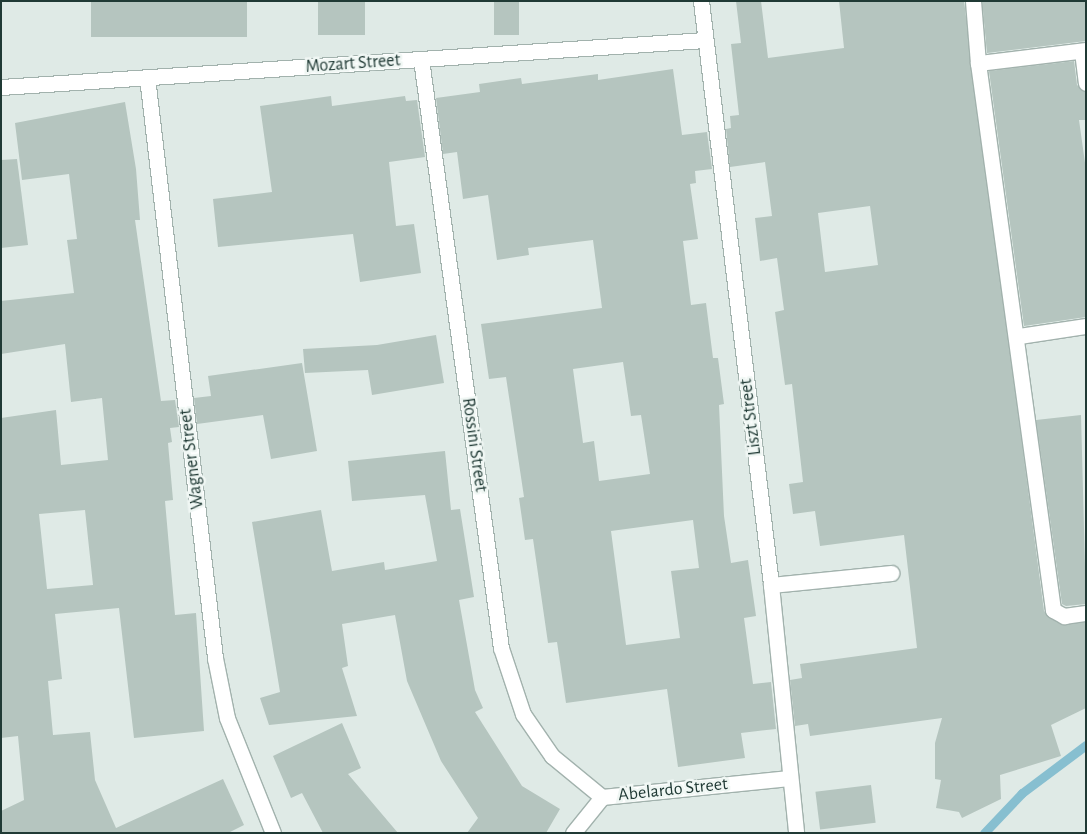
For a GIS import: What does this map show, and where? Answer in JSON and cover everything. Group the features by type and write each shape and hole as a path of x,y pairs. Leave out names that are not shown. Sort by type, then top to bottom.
{"street":[{"name":"Liszt Street","path":"701,1 772,586 789,778 796,833"},
{"path":"973,1 978,63 1019,336 1053,610 1064,616 1086,613"},
{"name":"Mozart Street","path":"1,87 705,40"},
{"path":"978,63 1084,50 1086,83"},
{"name":"Rossini Street","path":"421,59 501,648 523,714 552,756 602,797"},
{"name":"Wagner Street","path":"147,77 215,658 226,718 273,833"},
{"path":"1019,336 1086,326"},
{"path":"772,586 892,574"},
{"name":"Abelardo Street","path":"573,833 602,797 789,778"}],"building":[{"path":"91,1 247,1 247,37 91,37"},
{"path":"318,1 365,1 365,35 318,35"},
{"path":"494,1 519,1 519,35 494,35"},
{"path":"736,1 761,1 768,58 844,48 839,1 964,1 1044,611 1060,624 1086,622 1086,708 1051,725 1061,756 1000,775 1001,799 962,818 959,812 936,808 941,780 935,779 935,743 942,718 810,736 808,724 795,726 790,680 802,678 800,664 917,648 904,535 820,546 815,511 793,514 789,484 803,482 792,384 785,385 775,312 784,310 777,258 760,261 755,218 772,216 765,162 730,167 726,129 731,128 730,116 739,115 731,44 741,43","holes":["870,206 878,265 825,272 818,213"]},
{"path":"982,1 1086,1 1086,41 987,53"},
{"path":"1074,61 1077,85 1086,92 1086,120 1079,120 1086,170 1086,317 1024,326 989,71"},
{"path":"673,69 682,135 707,132 712,169 695,171 696,183 690,184 698,239 683,241 691,305 706,303 713,358 718,358 724,404 719,405 724,516 731,563 748,560 756,616 744,618 753,684 771,682 776,729 741,733 745,758 678,767 667,689 566,703 557,642 548,643 533,539 525,540 519,498 524,497 506,377 489,379 481,324 602,308 593,240 528,248 529,255 497,260 488,195 463,199 457,152 443,154 436,98 480,92 479,84 521,78 522,84 598,74 598,80","holes":["623,362 631,416 641,415 650,474 599,481 594,441 583,443 573,369","693,520 699,568 671,571 680,638 626,645 611,531"]},
{"path":"331,96 332,106 405,96 406,101 417,100 425,157 389,162 396,226 414,224 421,273 360,282 353,234 218,247 213,199 272,192 260,106"},
{"path":"125,102 136,169 140,220 135,220 161,401 175,400 179,427 170,428 172,442 168,443 173,500 165,501 175,615 196,613 204,731 134,738 119,608 55,614 62,679 48,681 53,735 90,732 95,780 116,828 223,779 244,825 228,833 1,833 1,811 24,800 18,736 1,738 1,418 56,410 61,465 108,460 102,398 71,402 65,344 1,354 1,301 74,293 67,240 77,239 69,174 22,180 15,123","holes":["85,510 93,585 47,589 39,514"]},
{"path":"17,159 28,245 1,248 1,160"},
{"path":"436,335 444,383 372,395 368,370 305,373 303,349 377,345"},
{"path":"302,363 317,451 271,459 263,415 197,424 194,398 211,396 208,376"},
{"path":"1081,415 1086,604 1066,606 1062,604 1036,420"},
{"path":"445,451 451,510 460,509 474,597 459,600 475,690 483,708 475,712 522,786 560,809 546,833 467,833 478,818 441,761 407,681 395,615 342,624 348,666 342,668 357,716 269,725 260,698 280,692 252,522 321,510 332,571 384,562 385,570 437,561 425,495 352,501 348,461"},
{"path":"342,723 361,768 348,774 398,833 323,833 302,793 291,798 273,756"},
{"path":"871,785 876,823 820,830 815,792"}],"waterway":[{"path":"984,833 1022,793 1086,745"}]}
